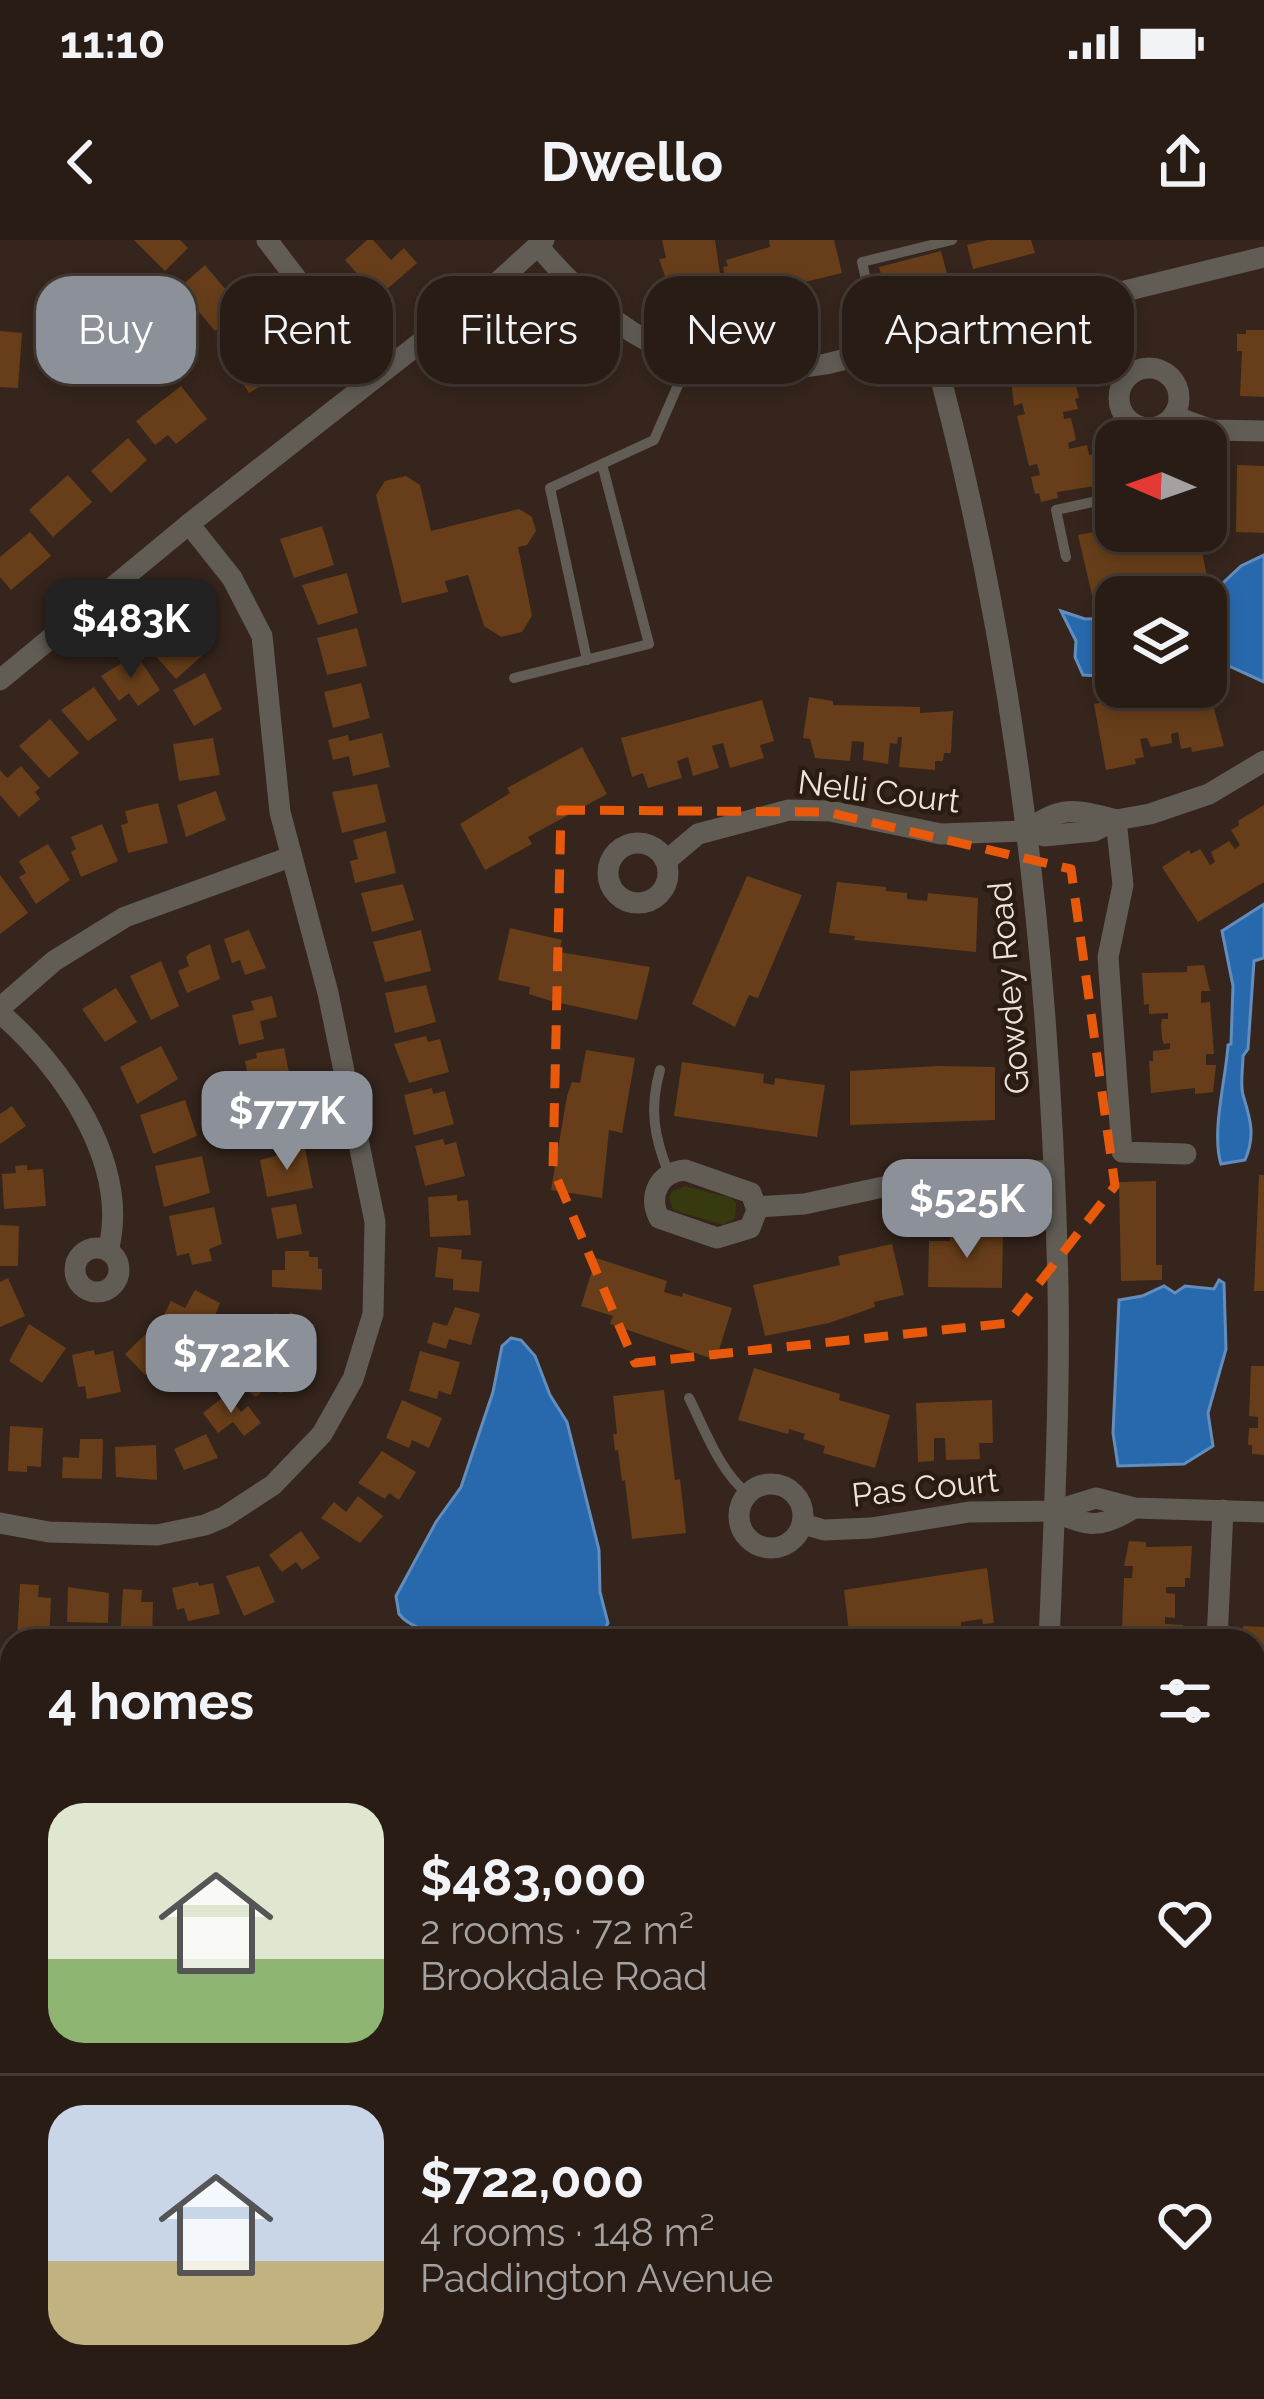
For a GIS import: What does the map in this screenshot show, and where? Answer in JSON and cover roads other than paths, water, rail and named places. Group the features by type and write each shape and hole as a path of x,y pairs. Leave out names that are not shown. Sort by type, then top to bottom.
{"street":[{"path":"267,240 295,276"},
{"path":"393,364 541,243 564,277 612,321 644,341"},
{"path":"1134,288 1264,255"},
{"path":"0,680 368,384"},
{"name":"Gowdey Road","path":"940,384 987,577 1026,831 1048,1057 1058,1353 1049,1629"},
{"path":"1227,430 1264,431"},
{"path":"0,1523 49,1532 158,1535 205,1525 255,1499 322,1434 353,1379 374,1314 375,1222 328,993 275,785 262,636 232,578 189,524"},
{"name":"Nelli Court","path":"666,861 698,834 789,810 830,812 941,834 1026,831 1044,836 1094,831 1115,820 1182,805 1264,761"},
{"path":"1115,820 1123,885 1108,957 1123,1153 1186,1154"},
{"path":"108,1251 110,1198 83,1112 66,1082 0,1010 54,961 125,917 290,857"},
{"path":"686,1170 743,1187 755,1199 750,1228 727,1238 664,1222 656,1212 654,1197 669,1174 686,1170"},
{"path":"756,1207 804,1204 929,1177 1054,1170"},
{"path":"748,1494 766,1484 787,1488 801,1503 802,1524"},
{"name":"Pas Court","path":"748,1494 740,1524 761,1546 782,1546 802,1524 824,1530 871,1528 969,1512 1054,1510 1084,1526 1115,1520 1134,1508 1264,1512"},
{"path":"1218,1629 1223,1510"}],"lane":[{"path":"865,276 862,262 952,240"},
{"path":"1261,240 1264,255"},
{"path":"587,661 550,488 654,440 678,384"},
{"path":"514,679 649,644 602,464"},
{"path":"1066,556 1056,510 1095,502"},
{"path":"660,1070 652,1098 654,1133 669,1174"},
{"path":"689,1398 715,1449 748,1494"}],"water":[{"path":"1264,555 1264,682 1227,666 1227,579"},
{"path":"1061,611 1095,619 1095,676 1083,675 1075,657 1076,641"},
{"path":"1264,904 1264,958 1254,961 1248,1049 1243,1056 1242,1090 1250,1143 1245,1160 1221,1164 1218,1121 1231,1044 1233,986 1222,931"},
{"path":"1219,1280 1224,1283 1226,1349 1208,1413 1213,1446 1184,1464 1118,1466 1113,1433 1119,1300 1164,1286 1175,1293 1185,1286 1214,1289"},
{"path":"511,1338 521,1340 535,1356 567,1422 599,1550 600,1592 608,1623 605,1629 424,1629 399,1614 396,1596 461,1487 493,1392 502,1346"}]}
